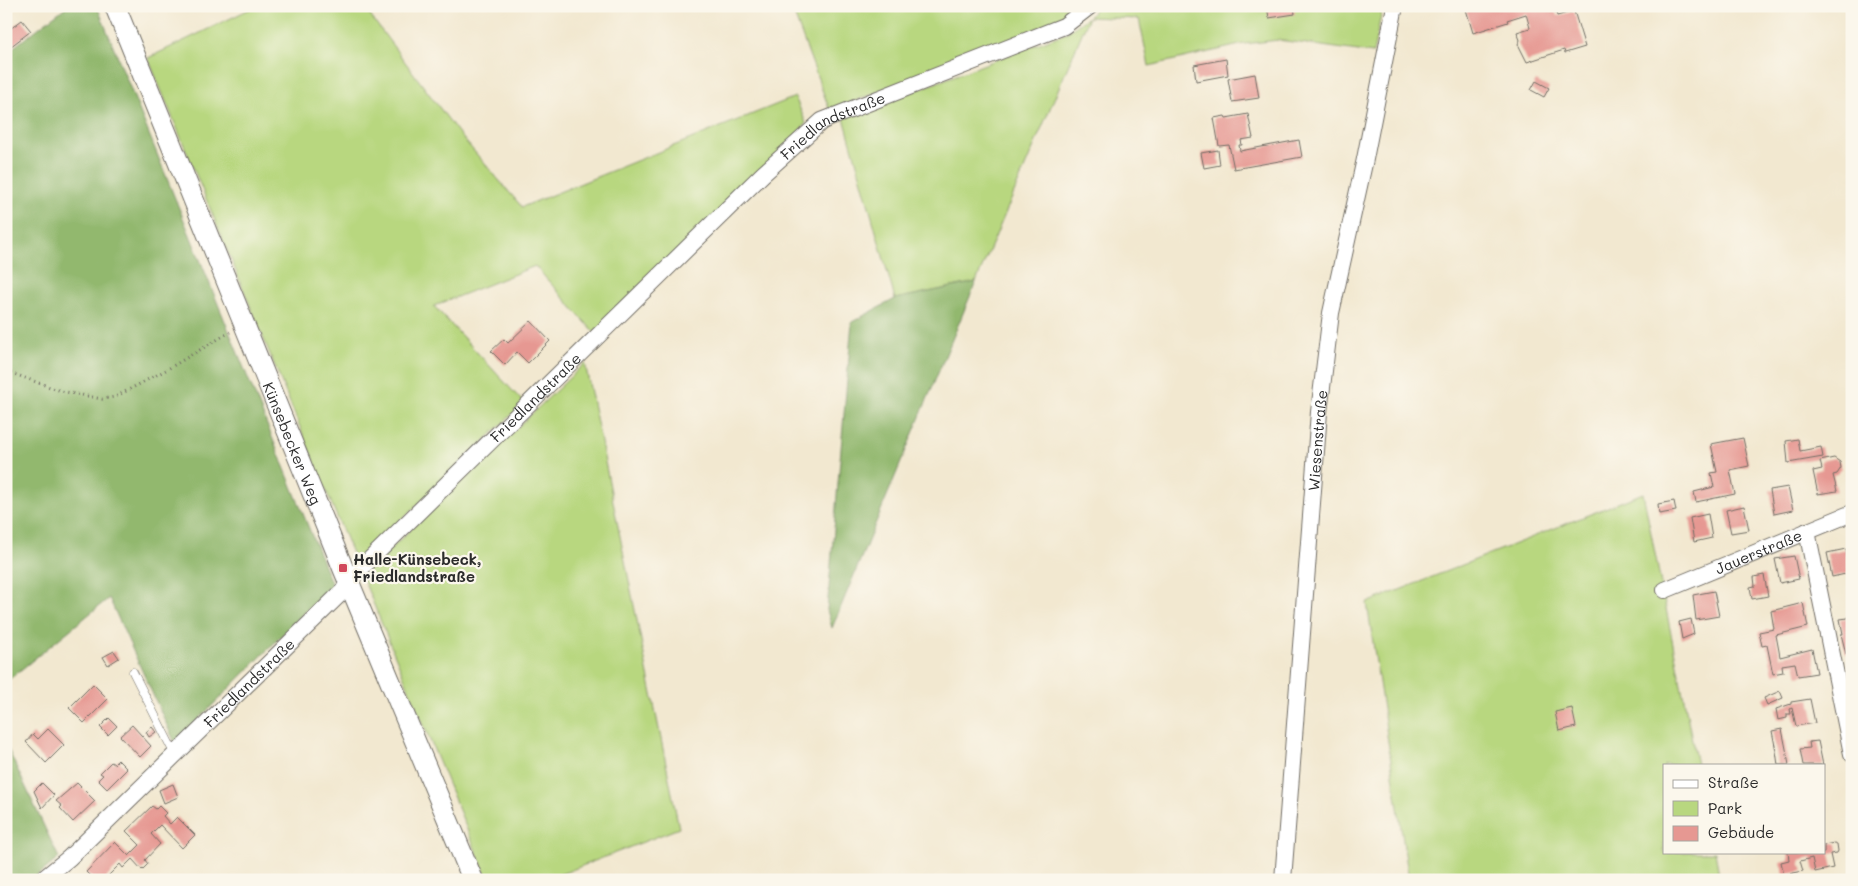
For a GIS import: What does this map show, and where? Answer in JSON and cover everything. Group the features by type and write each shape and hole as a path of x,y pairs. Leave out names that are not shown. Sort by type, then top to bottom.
{"street":[{"name":"Künsebecker Weg","path":"115,6 473,880"},
{"name":"Friedlandstraße","path":"42,880 69,858 175,755 343,591 349,580 763,174 822,121 1064,26 1090,6"},
{"name":"Wiesenstraße","path":"1283,880 1319,412 1331,313 1365,159 1395,6"},
{"name":"Jauerstraße","path":"1665,590 1852,513"},
{"path":"1807,531 1852,754"}],"lane":[{"path":"133,672 175,755"}],"path":[{"path":"6,371 61,391 102,399 115,397 166,370 237,328"}],"green space":[{"path":"67,6 97,6 332,585 175,743 109,598 6,682 6,53"},
{"path":"256,6 363,6 460,135 522,207 795,97 806,123 763,174 595,333 535,266 434,306 524,403 356,563 148,58"},
{"path":"791,6 1078,6 1068,16 830,111"},
{"path":"1098,6 1383,6 1373,53 1278,40 1244,44 1149,66 1139,19 1089,17"},
{"path":"1089,17 976,282 895,299 844,118 1066,33"},
{"path":"976,282 832,628 827,610 852,322 895,299"},
{"path":"585,363 679,828 546,880 488,880 362,576"},
{"path":"1643,493 1697,764 1663,764 1663,854 1715,854 1720,880 1409,880 1367,603"},
{"path":"6,745 59,858 32,880 6,880"}],"building":[{"path":"1267,6 1294,6 1295,14 1269,18"},
{"path":"1465,6 1554,6 1557,16 1574,11 1585,47 1565,53 1564,50 1527,62 1518,44 1520,40 1517,32 1530,28 1526,14 1473,33"},
{"path":"22,20 31,31 6,50 6,32"},
{"path":"1226,59 1228,75 1196,81 1194,65"},
{"path":"1255,74 1259,98 1232,102 1228,79"},
{"path":"1536,81 1549,88 1544,97 1531,90"},
{"path":"1248,114 1253,138 1241,140 1242,145 1239,145 1240,151 1299,140 1302,157 1234,169 1229,145 1219,146 1214,118"},
{"path":"1218,150 1220,165 1204,168 1201,153"},
{"path":"531,321 550,341 528,363 517,352 505,365 491,351 504,339 508,343"},
{"path":"1743,438 1749,466 1730,470 1735,494 1696,502 1694,492 1714,487 1711,473 1717,472 1711,444"},
{"path":"1798,439 1800,451 1821,447 1823,457 1788,463 1786,441"},
{"path":"1834,458 1840,462 1841,468 1837,474 1833,475 1837,491 1818,494 1813,471 1822,469 1820,461"},
{"path":"1788,487 1793,510 1774,514 1770,490"},
{"path":"1674,501 1676,511 1659,514 1658,504"},
{"path":"1744,506 1749,530 1731,533 1726,510"},
{"path":"1708,514 1712,538 1694,542 1690,518"},
{"path":"1846,549 1850,573 1832,577 1827,553"},
{"path":"1794,556 1799,579 1780,583 1775,559"},
{"path":"1764,575 1768,596 1752,599 1750,587 1755,586 1754,577"},
{"path":"1714,591 1719,616 1696,620 1693,595"},
{"path":"1803,603 1808,627 1776,635 1780,657 1812,649 1817,673 1798,676 1795,663 1782,665 1783,672 1773,674 1767,645 1762,646 1759,632 1774,629 1771,611"},
{"path":"1852,611 1852,653 1846,654 1841,634 1843,634 1840,619 1848,618"},
{"path":"1691,619 1694,634 1682,639 1679,622"},
{"path":"114,651 119,658 108,665 103,657"},
{"path":"93,684 108,699 84,723 69,708"},
{"path":"1780,691 1783,698 1767,705 1764,698"},
{"path":"1810,699 1815,723 1796,726 1792,708 1790,709 1791,714 1787,714 1787,718 1778,720 1776,709 1791,704 1791,702"},
{"path":"1572,708 1576,727 1559,731 1555,712"},
{"path":"109,718 117,726 108,735 100,727"},
{"path":"132,725 151,746 140,757 120,736"},
{"path":"152,727 156,732 149,737 146,732"},
{"path":"48,729 64,745 46,763 26,742 33,734 38,739"},
{"path":"1782,729 1789,764 1778,764 1772,731"},
{"path":"1818,741 1823,764 1803,764 1800,749 1810,748 1809,742"},
{"path":"118,760 127,769 107,789 98,780 103,775 100,773 111,762 114,764"},
{"path":"42,783 54,795 42,808 34,791"},
{"path":"77,783 95,801 73,822 60,808 62,806 56,801"},
{"path":"173,784 178,797 164,803 159,790"},
{"path":"152,806 156,809 159,806 166,813 163,816 170,824 177,817 195,835 182,848 160,825 151,834 160,844 145,860 148,864 142,870 132,859 123,868 120,864 106,878 108,880 94,880 86,872 115,842 129,856 140,845 126,831"},
{"path":"1837,844 1837,853 1830,854 1833,868 1815,872 1812,858 1800,861 1803,871 1784,875 1781,862 1789,860 1788,854 1826,854 1826,845"}],"place":[{"name":"Halle-Künsebeck, Friedlandstraße","path":"343,568"}]}
